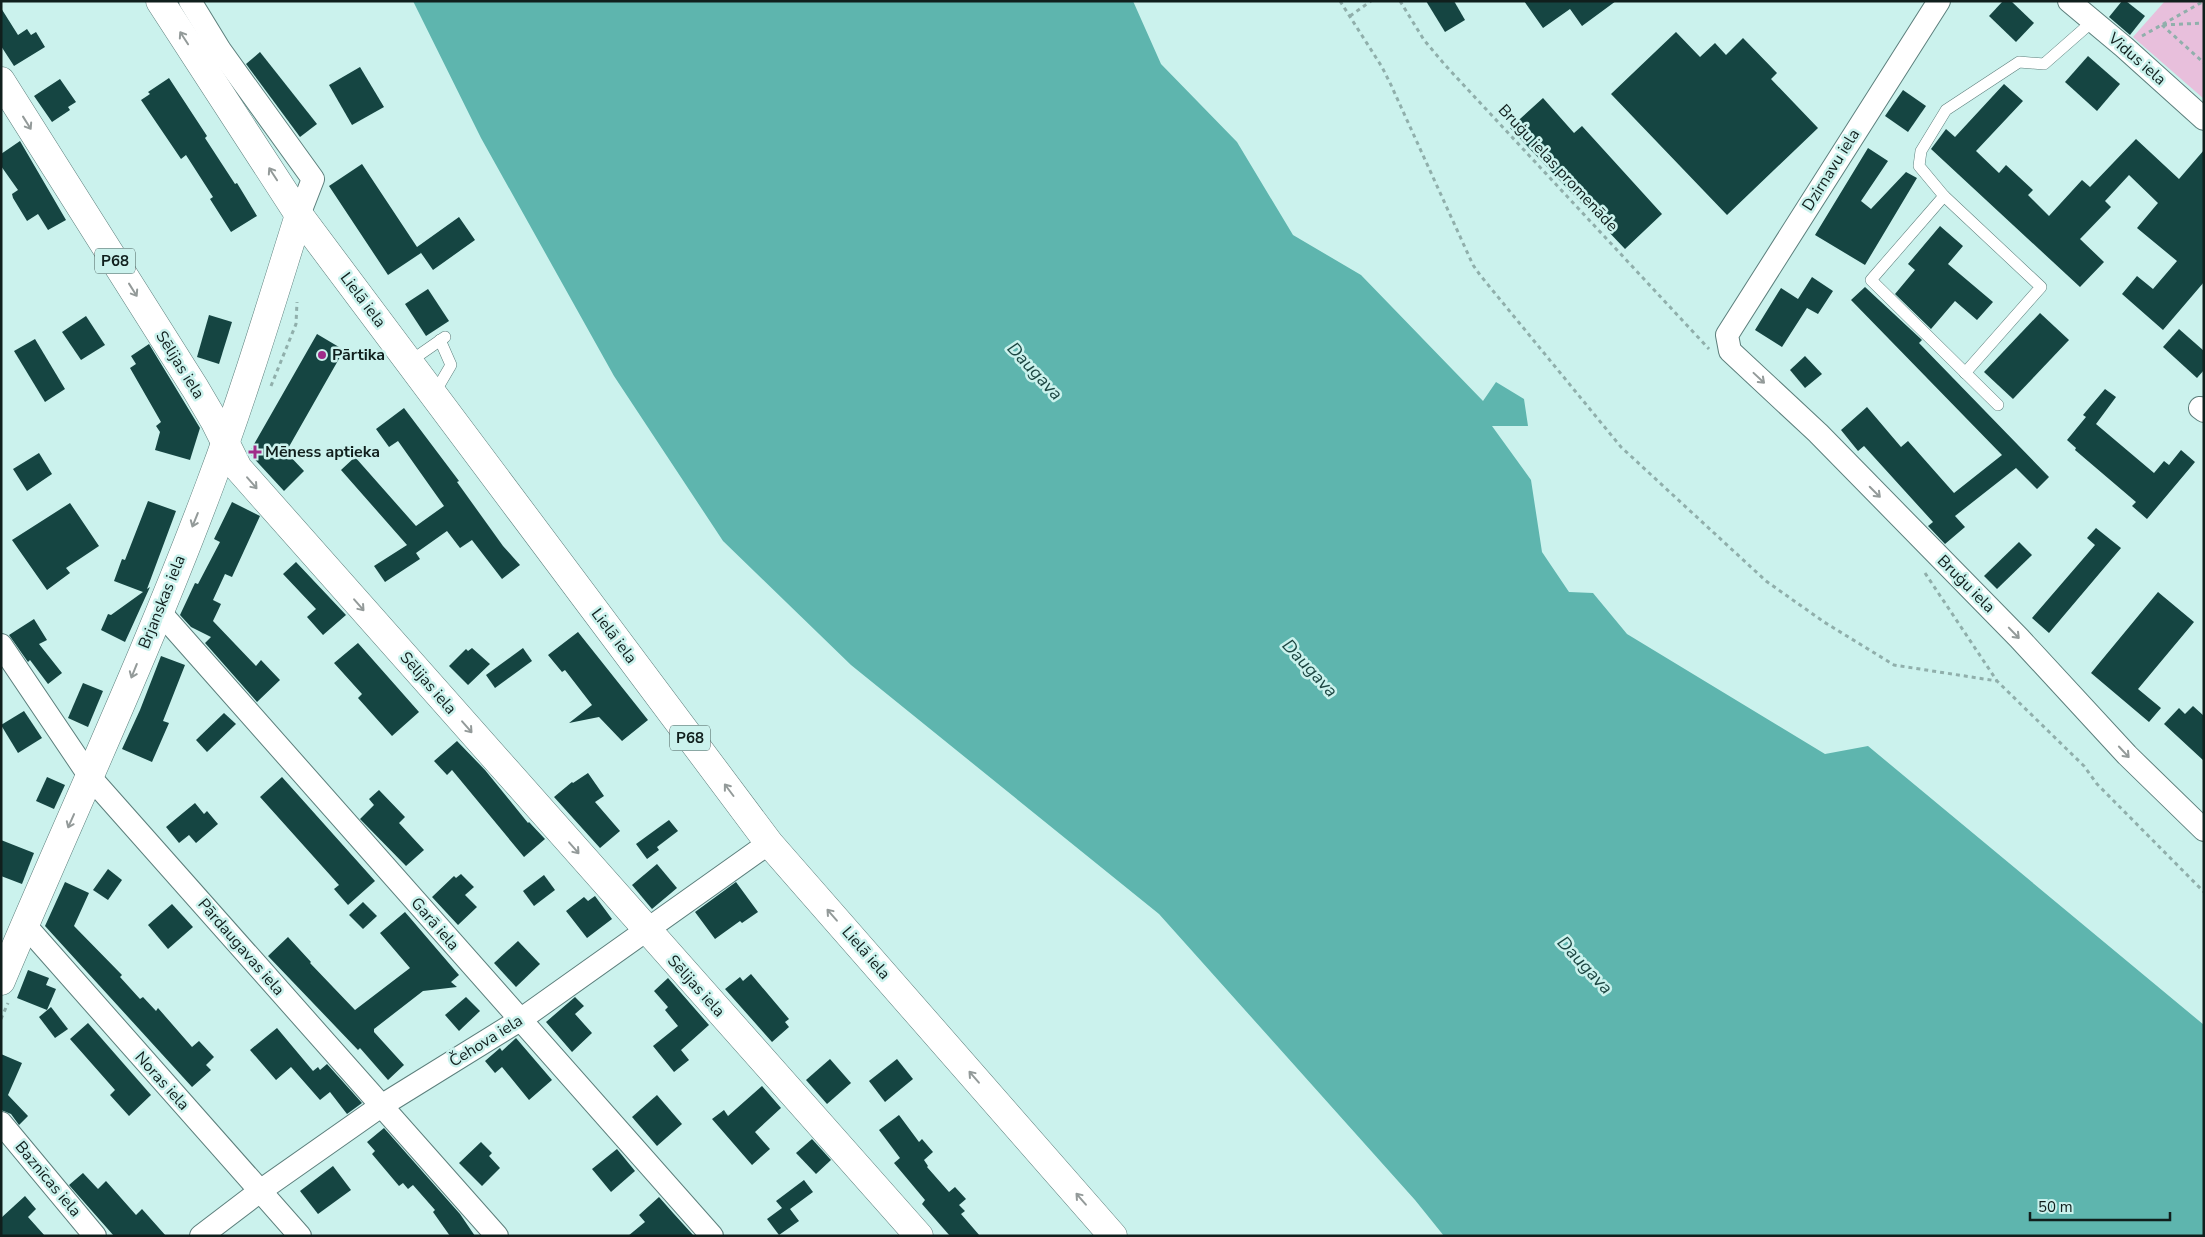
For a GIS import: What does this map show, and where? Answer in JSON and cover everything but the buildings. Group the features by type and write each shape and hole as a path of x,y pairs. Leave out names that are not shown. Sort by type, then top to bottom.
{"main road":[{"name":"Lielā iela","path":"160,1 299,215 769,843 1113,1236"},
{"name":"Sēlijas iela","path":"1,82 195,388 226,442 238,468 919,1236"},
{"name":"Brjanskas iela","path":"1,981 90,777 226,442 299,215"}],"street":[{"path":"190,1 220,50 313,179 299,215"},
{"name":"Dzirnavu iela","path":"1728,342 1727,335 1736,320 1939,1"},
{"name":"Vidus iela","path":"2069,1 2124,47 2204,119"},
{"name":"Bruģu iela","path":"1728,342 1730,351 1818,433 2019,638 2127,755 2204,830"},
{"name":"Garā iela","path":"158,611 712,1236"},
{"name":"Pārdaugavas iela","path":"1,645 90,777 497,1236"},
{"name":"Čehova iela","path":"201,1236 260,1191 381,1106 520,1020 769,843"},
{"name":"Noras iela","path":"25,925 300,1236"},
{"name":"Baznīcas iela","path":"1,1123 95,1236"}],"lane":[{"path":"1965,373 2041,287 1944,196 1918,166 1921,151 1946,110 2019,62 2044,64 2093,21"},
{"path":"1944,196 1870,280 1998,405"},
{"path":"409,362 443,338 451,365 434,395"}],"path":[{"path":"1340,1 1391,85 1473,265 1621,447 1766,581 1870,651 1894,665 1997,681"},
{"path":"1350,16 1371,1"},
{"name":"Bruģu ielas promenāde","path":"1400,1 1424,40 1445,65 1706,346"},
{"path":"2124,47 2204,1"},
{"path":"2162,25 2204,23"},
{"path":"2162,25 2204,63"},
{"path":"1925,572 1997,681 2050,731 2084,766 2097,784 2204,892"}],"shaded area":[{"path":"2165,1 2204,1 2204,99 2133,37"}],"water":[{"name":"Daugava","path":"413,1 1133,1 1161,64 1237,142 1293,235 1361,275 1483,401 1496,382 1524,399 1528,426 1492,426 1531,480 1542,552 1569,592 1593,593 1627,634 1825,754 1868,746 2204,1025 2204,1236 1444,1236 1415,1200 1159,914 851,665 723,541 614,376 481,138"}],"place":[{"name":"Pārtika","path":"322,355"},
{"name":"Mēness aptieka","path":"255,452"}]}
